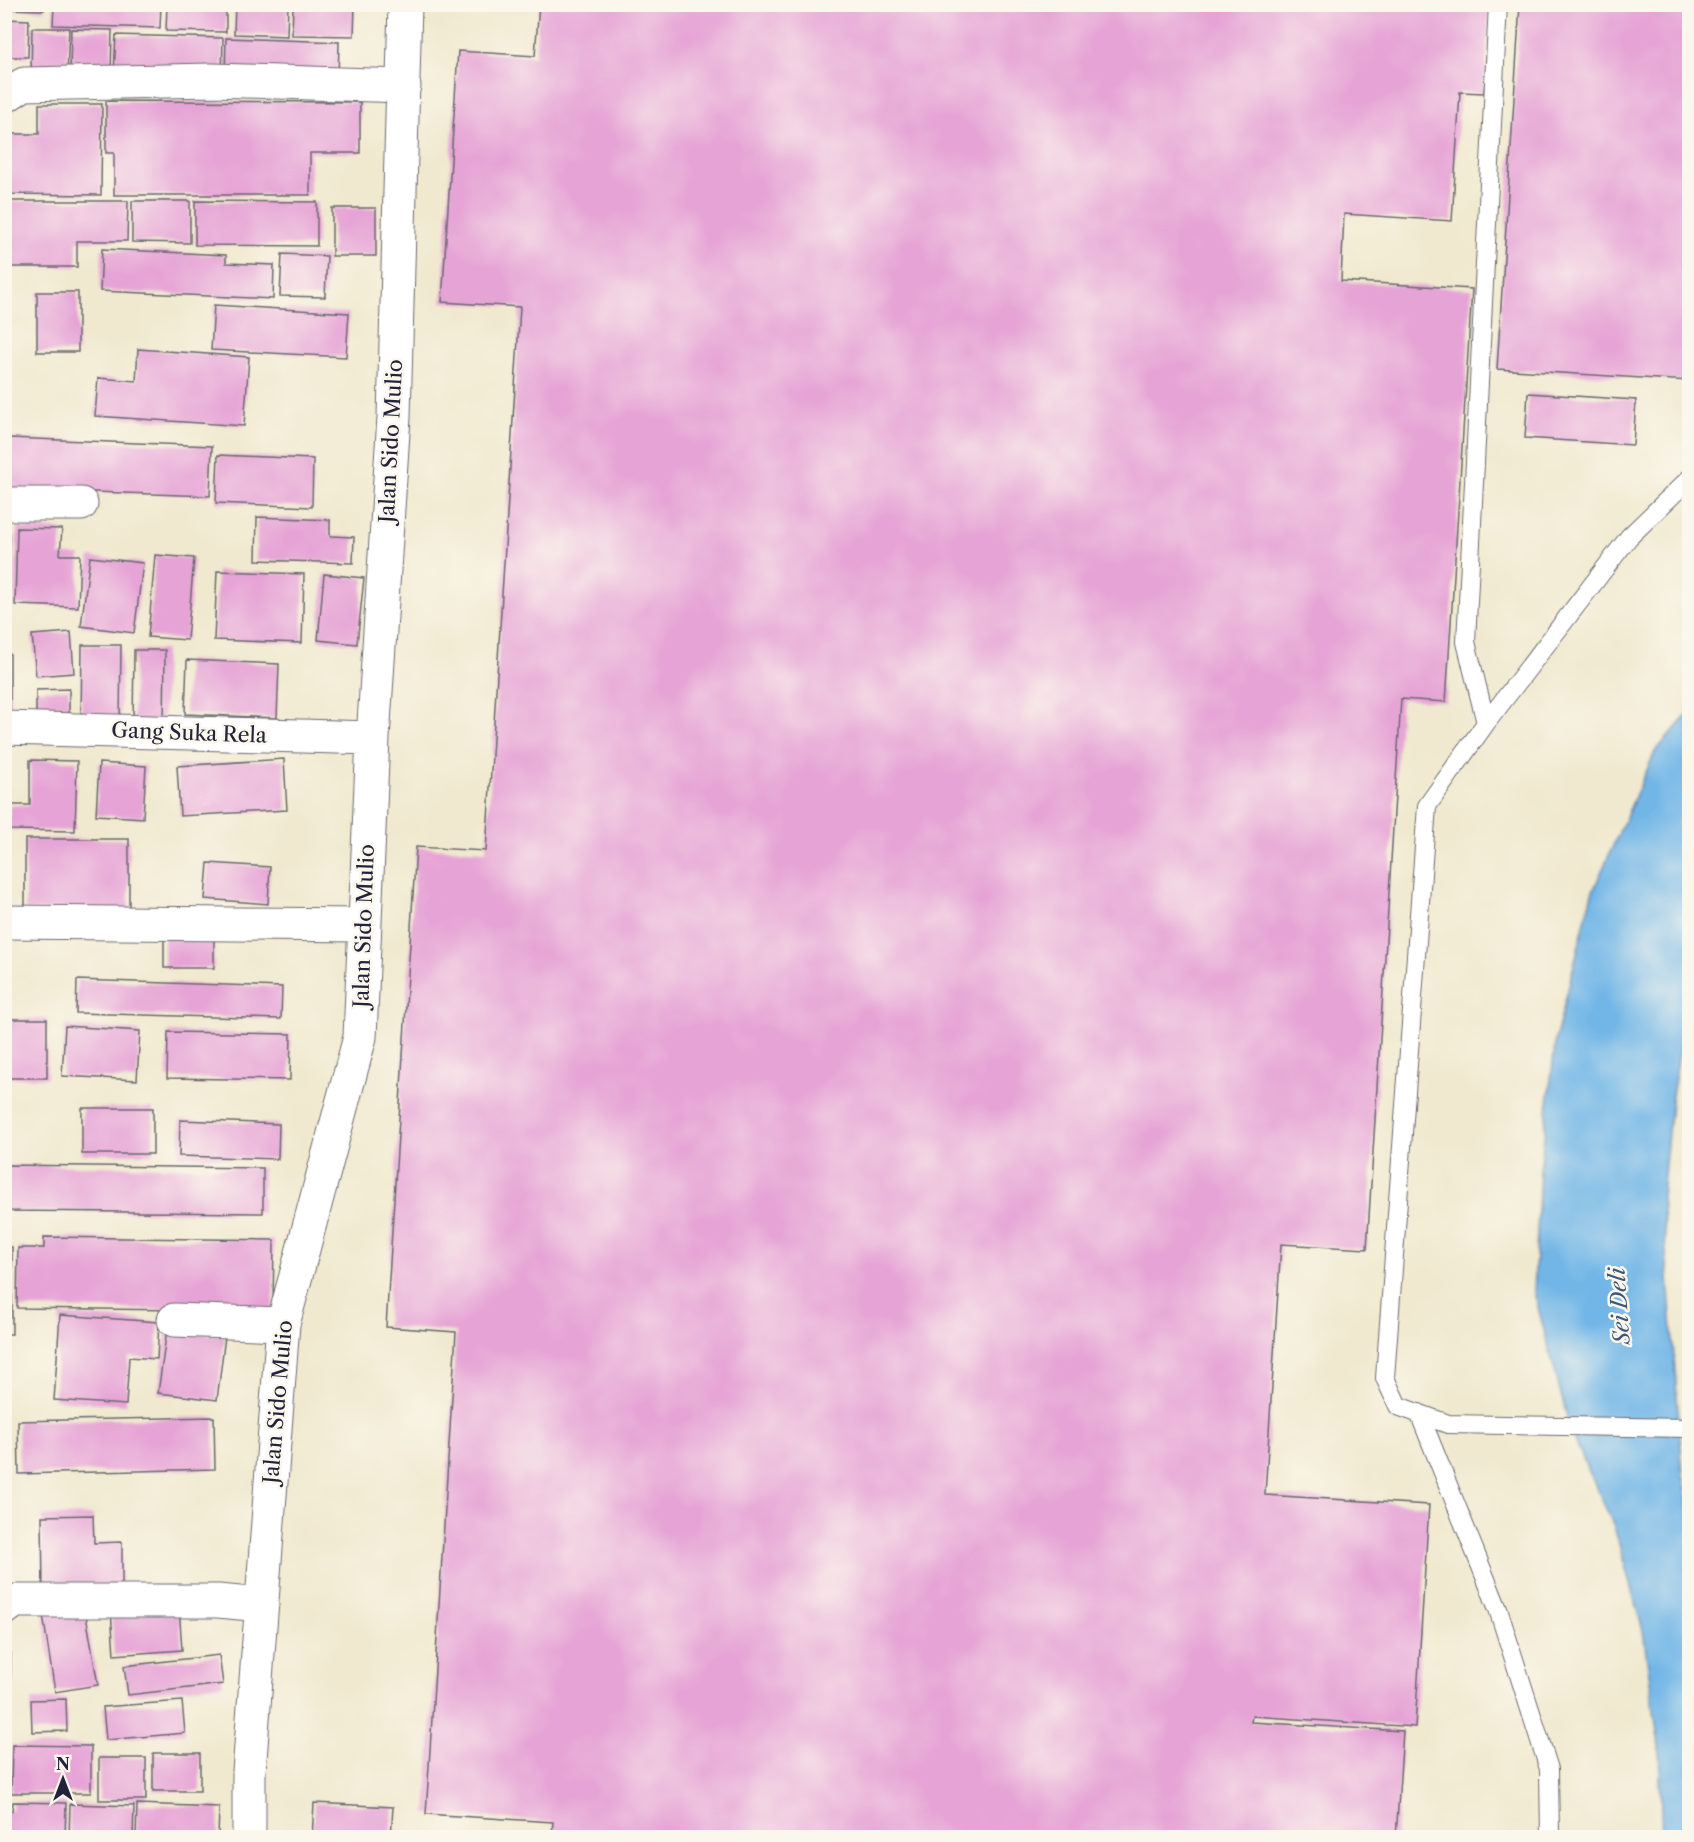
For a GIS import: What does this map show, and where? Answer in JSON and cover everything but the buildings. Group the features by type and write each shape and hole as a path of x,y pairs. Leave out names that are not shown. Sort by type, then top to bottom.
{"street":[{"name":"Jalan Sido Mulio","path":"249,1838 249,1772 282,1324 360,1037 373,738 394,417 405,4"},
{"path":"4,97 24,84 212,80 404,86"},
{"path":"4,504 81,504"},
{"name":"Gang Suka Rela","path":"4,728 373,738"},
{"path":"4,922 364,925"},
{"path":"174,1320 282,1324"},
{"path":"4,1609 15,1601 218,1601 262,1605"}],"lane":[{"path":"1486,723 1466,642 1498,4"},
{"path":"1689,478 1629,537 1486,723 1427,806 1385,1378 1398,1406 1448,1424 1689,1428"},
{"path":"1419,1413 1498,1609 1542,1748 1548,1769 1550,1838"}],"water":[{"name":"Sei Deli","path":"1689,713 1689,994 1671,1102 1662,1197 1683,1476 1690,1507 1689,1837 1662,1837 1659,1746 1643,1631 1614,1526 1571,1432 1534,1292 1540,1171 1556,1037 1592,893 1655,752"}]}
